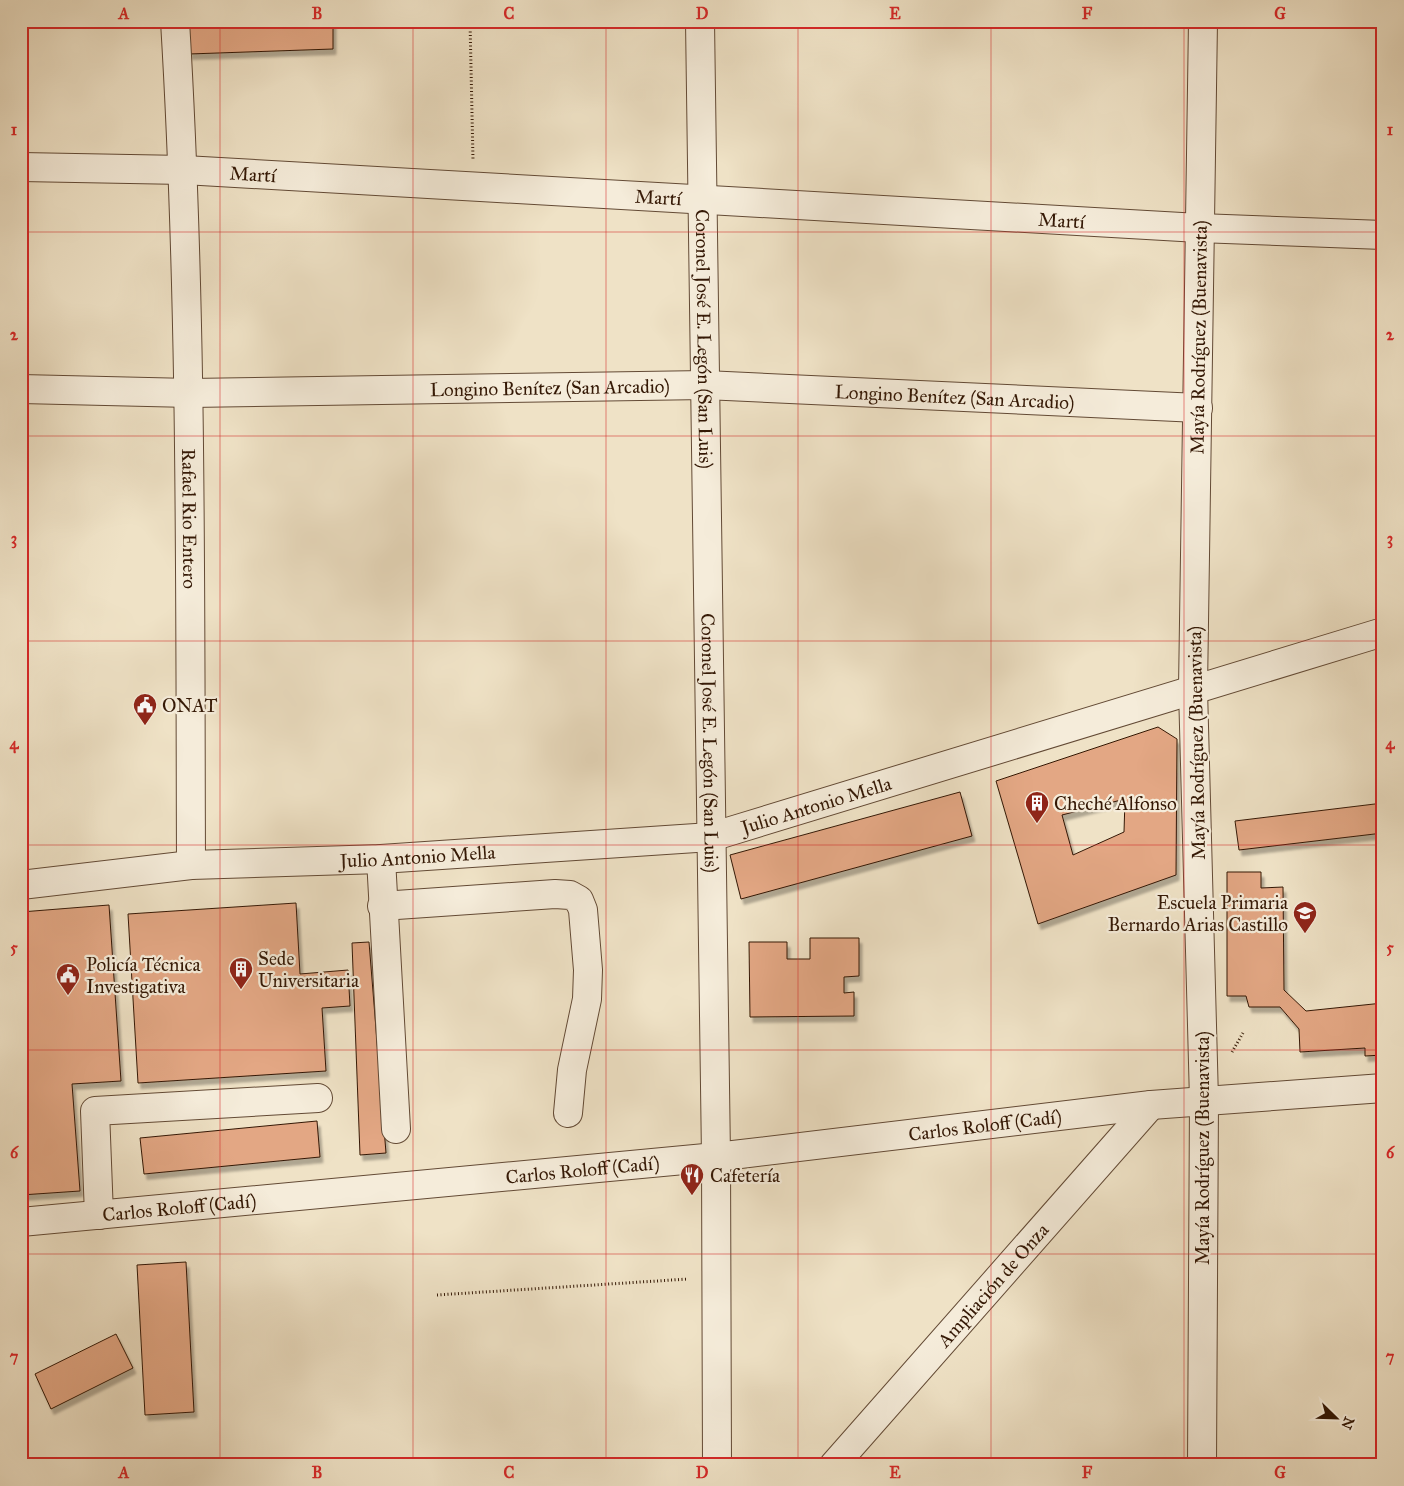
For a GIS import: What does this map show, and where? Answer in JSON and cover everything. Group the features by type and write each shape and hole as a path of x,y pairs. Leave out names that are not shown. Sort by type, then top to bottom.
{"street":[{"name":"Rafael Rio Entero","path":"175,21 184,170 190,393 191,865"},
{"name":"Coronel José E. Legón (San Luis)","path":"700,21 716,1157 717,1465"},
{"name":"Mayía Rodríguez (Buenavista)","path":"1202,1465 1204,1100 1193,688 1203,21"},
{"name":"Martí","path":"21,167 184,170 703,198 1199,228 1383,235"},
{"name":"Longino Benítez (San Arcadio)","path":"21,389 190,393 705,385 1198,408"},
{"name":"Julio Antonio Mella","path":"21,885 191,865 381,858 711,837 1193,688 1383,632"},
{"path":"381,858 382,906 396,1129"},
{"path":"382,906 555,894 570,895 579,900 583,910 588,970 587,999 572,1070 568,1113"},
{"name":"Carlos Roloff (Cadí)","path":"21,1222 716,1157 1151,1105 1383,1088"},
{"path":"99,1215 94,1111 318,1098"},
{"name":"Ampliación de Onza","path":"834,1465 1151,1105"}],"path":[{"path":"470,21 474,185"},
{"path":"437,1295 717,1277"}],"building":[{"path":"188,21 333,21 333,49 189,54"},
{"name":"Cheché Alfonso","path":"1158,727 1177,739 1176,875 1038,924 996,781","holes":["1125,799 1124,832 1073,855 1062,815"]},
{"path":"960,792 972,836 741,899 730,855"},
{"path":"1383,803 1383,833 1239,850 1235,821"},
{"path":"1227,872 1261,872 1261,888 1283,887 1284,990 1306,1011 1383,1003 1383,1055 1365,1056 1365,1048 1300,1052 1299,1029 1280,1007 1249,1007 1246,996 1227,996"},
{"name":"Sede Universitaria","path":"296,903 300,974 348,970 350,1006 322,1008 326,1071 138,1083 128,914"},
{"name":"Policía Técnica Investigativa","path":"109,905 121,1081 72,1084 80,1191 21,1195 21,912"},
{"path":"810,938 859,938 859,976 844,977 844,993 854,992 854,1016 750,1017 749,942 787,942 787,959 810,959"},
{"path":"369,942 386,1153 360,1155 352,943"},
{"path":"317,1121 320,1157 144,1174 140,1138"},
{"path":"186,1262 194,1412 145,1415 137,1265"},
{"path":"116,1334 133,1368 51,1409 35,1374"}],"place":[{"name":"ONAT","path":"145,726"},
{"name":"Cheché Alfonso","path":"1037,824"},
{"name":"Escuela Primaria Bernardo Arias Castillo","path":"1305,934"},
{"name":"Sede Universitaria","path":"241,990"},
{"name":"Policía Técnica Investigativa","path":"68,996"},
{"name":"Cafetería","path":"692,1196"}]}
